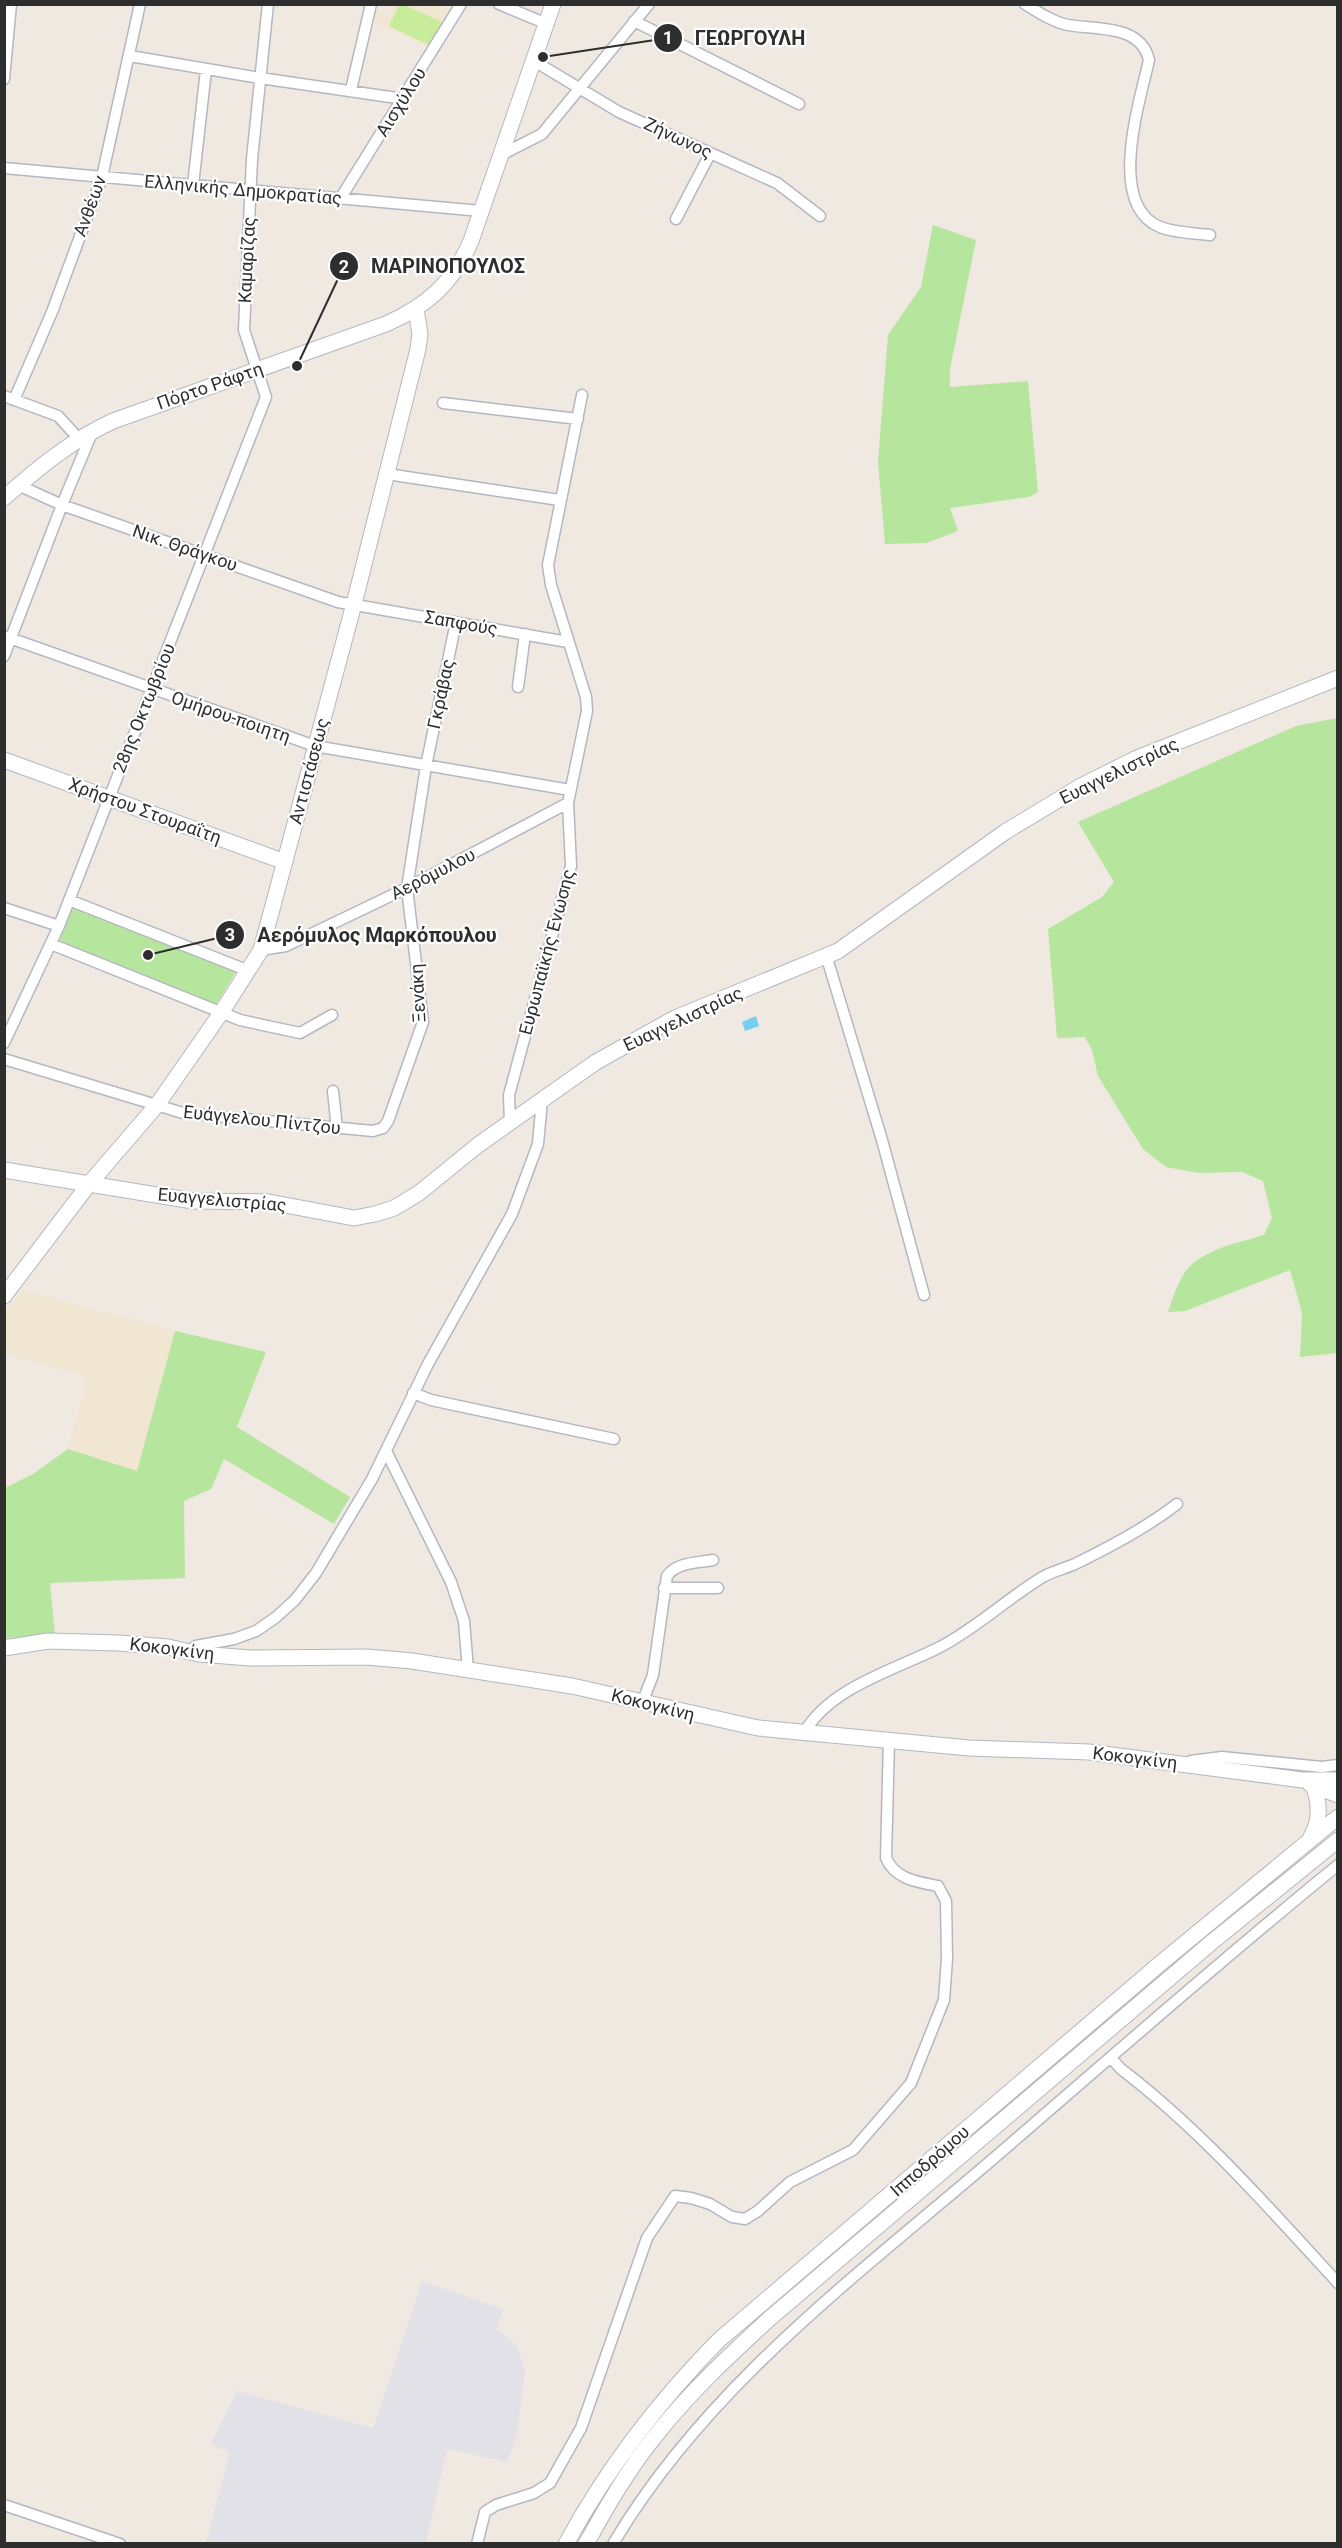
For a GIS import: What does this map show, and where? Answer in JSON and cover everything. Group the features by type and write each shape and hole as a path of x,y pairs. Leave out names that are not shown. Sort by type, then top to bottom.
{"street":[{"path":"4,79 11,4"},
{"name":"Ανθέων","path":"9,398 51,312 102,177 140,4"},
{"name":"Καμαρίζας","path":"257,370 244,330 250,190 268,4"},
{"path":"351,90 371,4"},
{"name":"Αισχύλου","path":"340,199 461,4"},
{"path":"499,4 547,24"},
{"name":"Πόρτο Ράφτη","path":"4,498 18,485 93,430 121,417 386,324 416,309 436,295 463,260 482,212 553,4"},
{"path":"501,155 542,134 649,4"},
{"path":"1025,4 1066,25 1110,28 1127,33 1146,50 1149,60 1131,146 1130,182 1134,198 1142,214 1159,226 1210,235"},
{"path":"634,21 799,104"},
{"path":"130,56 206,70 404,99"},
{"name":"Ζήνωνος","path":"534,61 619,111 777,183 819,216"},
{"path":"193,185 206,70"},
{"path":"676,219 710,154"},
{"name":"Ελληνικής Δημοκρατίας","path":"4,168 482,212"},
{"name":"Αντιστάσεως","path":"4,1296 89,1184 157,1105 221,1013 261,950 354,604 420,342 416,309"},
{"name":"28ης Οκτωβρίου","path":"4,1043 59,926 266,397 257,370"},
{"name":"Ευρωπαϊκής Ένωσης","path":"510,1122 509,1095 571,866 568,803 587,711 585,696 548,573 559,500 582,395"},
{"path":"9,398 58,416 79,439"},
{"path":"443,403 578,419"},
{"path":"4,656 8,637 93,430"},
{"path":"387,474 559,500"},
{"name":"Νικ. Θράγκου","path":"18,485 62,505 327,599 354,604"},
{"name":"Σαπφούς","path":"354,604 568,642"},
{"name":"Γκράβας","path":"407,888 426,766 456,622"},
{"path":"518,687 525,634"},
{"name":"Ομήρου-ποιητη","path":"8,637 315,746 570,790"},
{"name":"Ευαγγελιστρίας","path":"4,1170 193,1202 269,1202 354,1218 375,1214 411,1199 510,1122 596,1062 675,1018 838,951 1005,832 1081,786 1135,759 1338,678"},
{"name":"Χρήστου Στουραΐτη","path":"4,760 285,862"},
{"name":"Αερόμυλου","path":"261,950 286,946 407,888 568,803"},
{"name":"Ξενάκη","path":"383,1128 388,1121 423,1022 407,888"},
{"path":"69,900 249,971"},
{"path":"4,908 59,926"},
{"path":"51,944 240,1020 300,1033 332,1015"},
{"path":"826,955 882,1140 924,1295"},
{"name":"Ευάγγελου Πίντζου","path":"4,1059 183,1113 337,1129 374,1131 383,1128"},
{"path":"333,1091 337,1129"},
{"path":"187,1652 196,1646 234,1639 255,1631 275,1618 295,1600 316,1573 386,1451 413,1394 513,1214 538,1144 542,1100"},
{"path":"413,1394 431,1400 614,1439"},
{"path":"386,1451 435,1545 455,1592 465,1628 468,1670"},
{"path":"804,1733 818,1711 873,1677 941,1646 1043,1577 1073,1565 1132,1534 1177,1504"},
{"path":"642,1703 653,1675 667,1576 671,1570 679,1566 713,1560"},
{"path":"664,1588 718,1588"},
{"name":"Κοκογκίνη","path":"4,1648 48,1641 95,1642 168,1647 187,1652 250,1658 367,1657 572,1686 745,1726 1002,1750 1089,1752 1176,1762 1308,1783"},
{"path":"477,2544 485,2512 496,2505 534,2493 550,2483 581,2428 647,2238 675,2196 701,2201 732,2217 745,2219 758,2211 790,2182 853,2151 911,2083 944,2000 947,1959 946,1901 938,1886 898,1874 891,1868 886,1858 890,1740"},
{"path":"1176,1762 1222,1757 1322,1767 1338,1765"},
{"path":"1308,1783 1335,1781"},
{"path":"1308,1783 1338,1795"},
{"path":"1308,1783 1319,1808 1315,1831 1309,1841"},
{"name":"Ιπποδρόμου","path":"566,2544 591,2498 627,2447 676,2383 719,2340 1162,1962 1338,1817"},
{"name":"Ιπποδρόμου","path":"586,2544 612,2496 655,2435 705,2378 768,2319 1212,1942 1336,1843"},
{"path":"613,2544 666,2468 723,2397 805,2319 1111,2058 1243,1942 1338,1864"},
{"path":"1111,2058 1190,2126 1338,2283"},
{"path":"4,2505 120,2544"}],"shaded area":[{"path":"377,5 380,5 377,10 388,16 395,5 399,5 389,26 442,22 404,5 437,5 448,9 450,5 458,5 432,48 373,22"},
{"path":"22,1290 175,1331 137,1471 68,1449 86,1384 80,1374 5,1354 4,1313"},
{"path":"422,2281 503,2309 497,2329 517,2346 525,2370 517,2435 507,2462 447,2449 426,2543 206,2543 230,2452 211,2444 237,2391 373,2428"}],"green space":[{"path":"399,5 404,5 442,22 431,46 389,26"},
{"path":"933,225 976,240 950,369 950,387 1028,381 1038,492 1029,497 950,508 958,531 926,543 885,544 878,462 888,335 921,287"},
{"path":"1337,718 1337,1353 1300,1357 1302,1313 1290,1270 1185,1311 1168,1312 1180,1281 1186,1270 1195,1262 1228,1245 1264,1235 1272,1218 1263,1181 1242,1172 1199,1173 1166,1167 1143,1149 1098,1076 1092,1050 1085,1037 1057,1038 1048,929 1102,897 1114,882 1078,822 1296,726"},
{"path":"73,905 237,970 215,1006 59,943"},
{"path":"175,1331 266,1352 237,1427 350,1497 334,1524 224,1459 211,1489 184,1501 185,1578 50,1583 55,1635 5,1638 5,1488 33,1474 68,1449 137,1471"}],"water":[{"path":"756,1016 759,1026 745,1031 742,1022"}],"place":[{"name":"ΓΕΩΡΓΟΥΛΗ","path":"543,57"},
{"name":"ΜΑΡΙΝΟΠΟΥΛΟΣ","path":"297,366"},
{"name":"Αερόμυλος Μαρκόπουλου","path":"148,955"}]}
